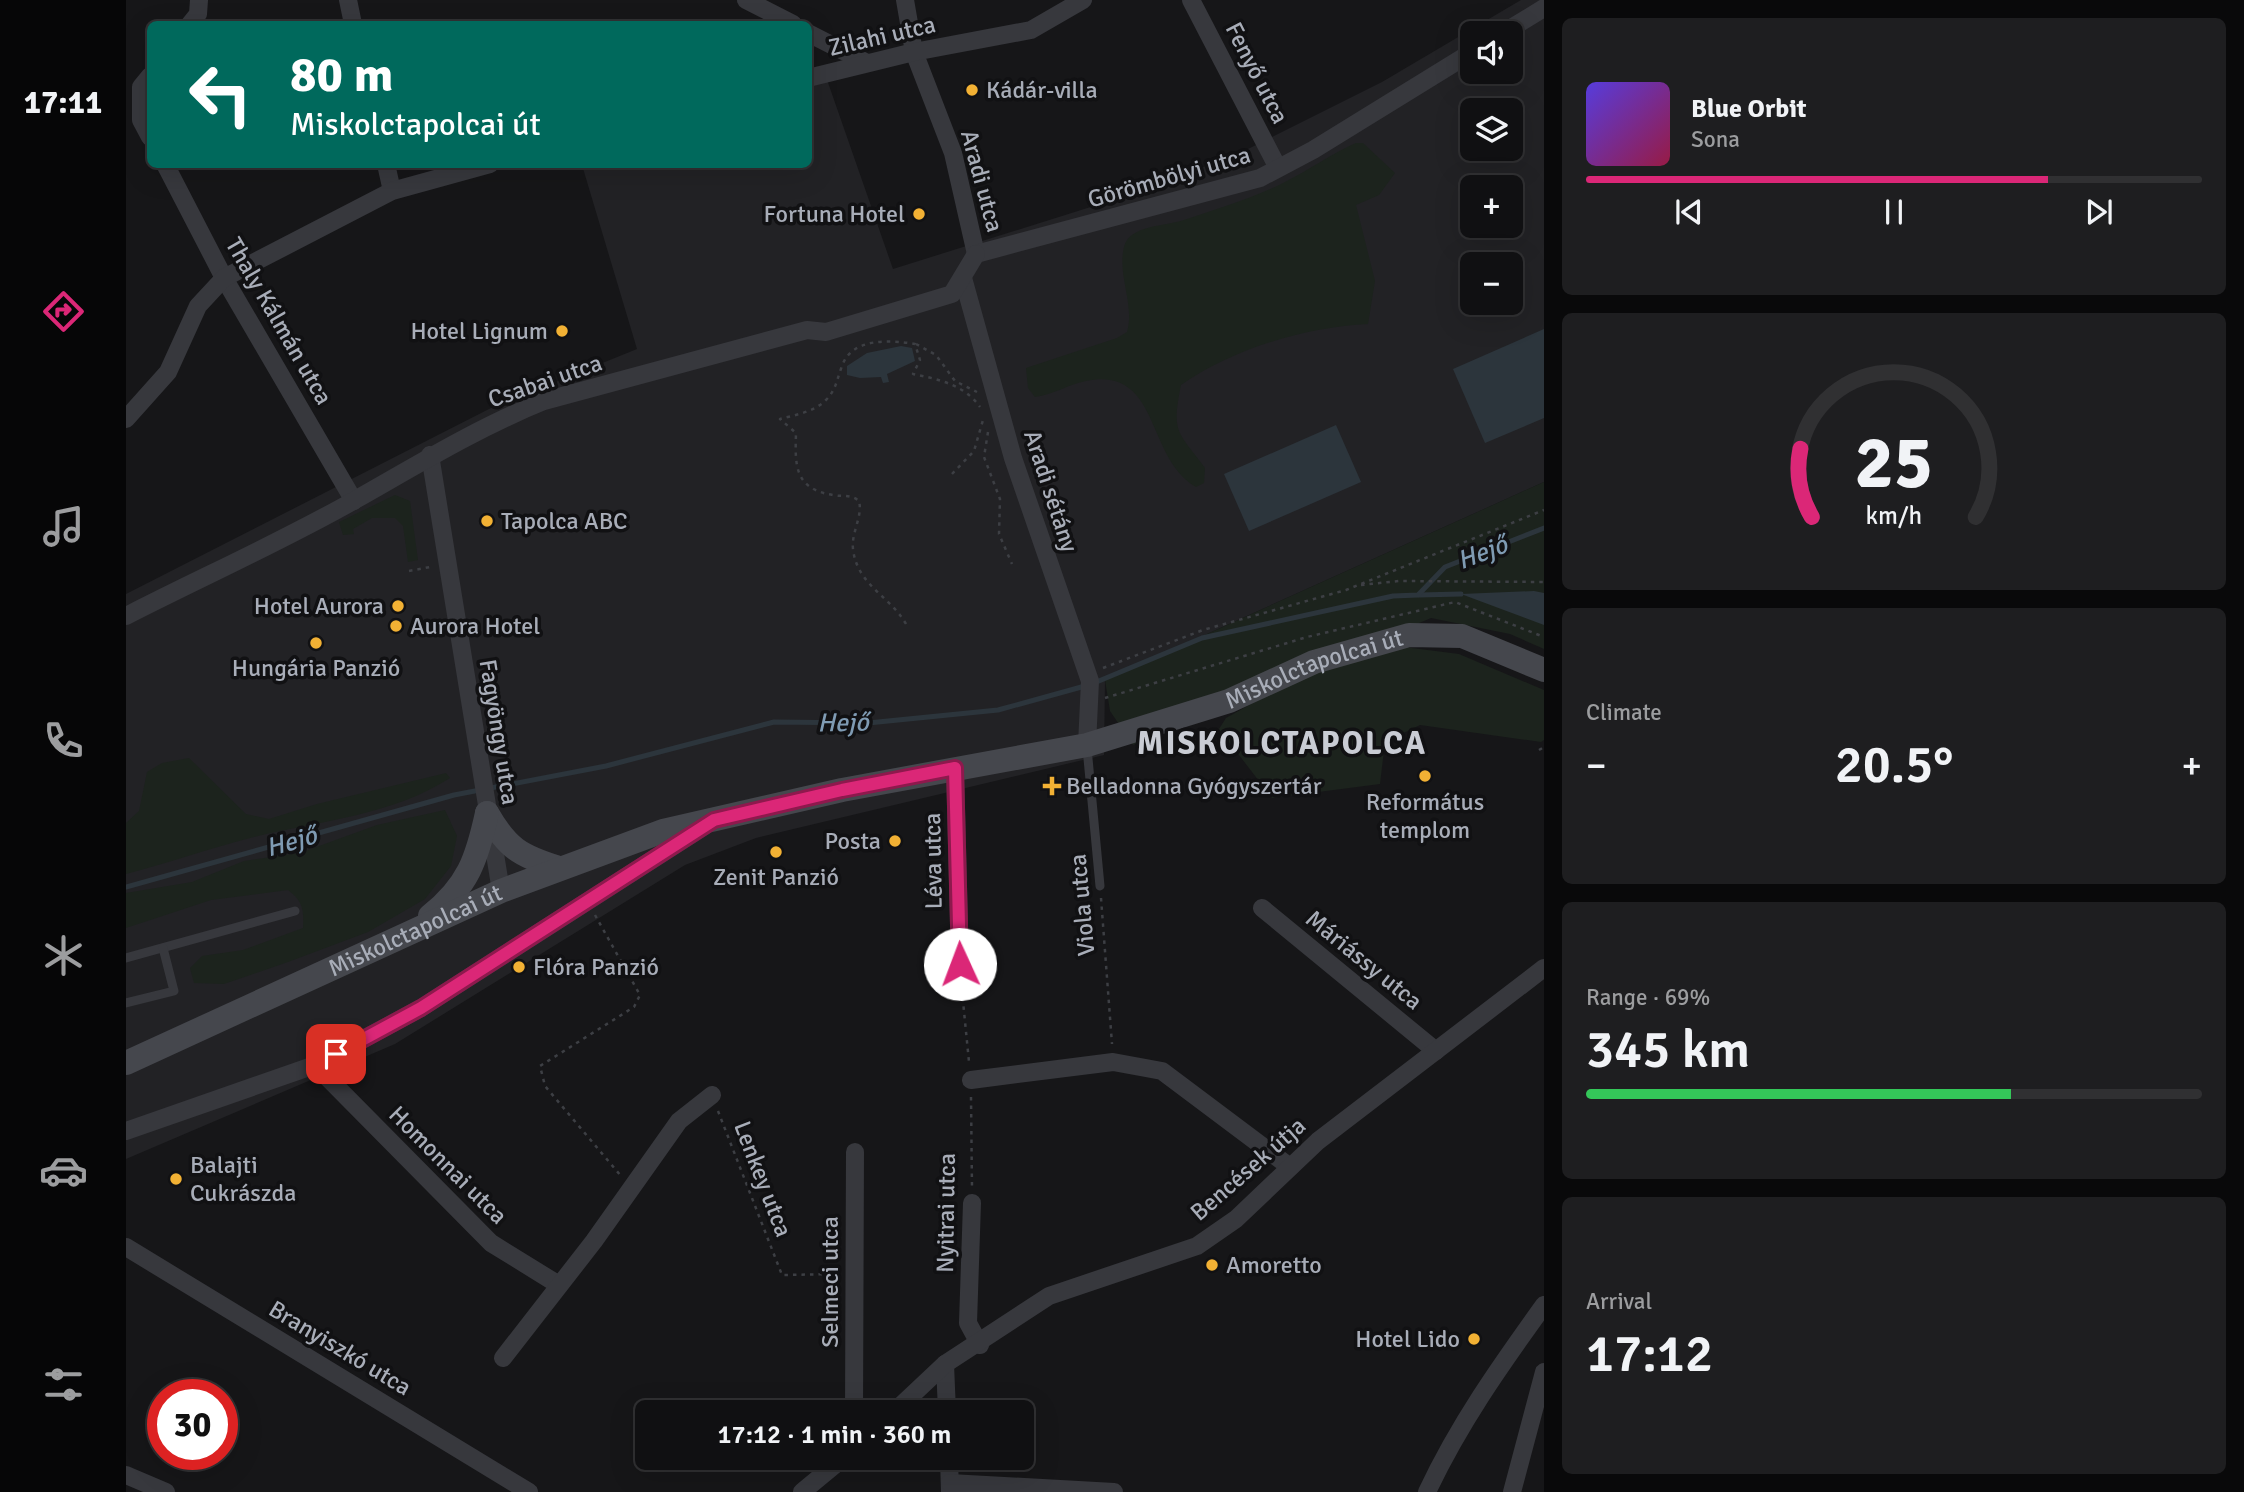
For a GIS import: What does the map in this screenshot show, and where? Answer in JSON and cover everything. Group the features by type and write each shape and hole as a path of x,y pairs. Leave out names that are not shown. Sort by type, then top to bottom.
{"street":[{"path":"192,21 198,14 199,0"},
{"path":"348,0 353,21"},
{"path":"746,0 787,21"},
{"name":"Aradi utca","path":"905,0 914,52 953,153 976,254"},
{"name":"Zilahi utca","path":"812,77 914,52 1031,30 1083,0"},
{"name":"Fenyő utca","path":"1191,0 1278,168"},
{"path":"1523,21 1544,8"},
{"path":"812,35 867,63"},
{"name":"Görömbölyi utca","path":"976,254 1247,182 1278,168 1460,59"},
{"path":"147,80 141,87 141,120 147,131"},
{"name":"Thaly Kálmán utca","path":"167,168 224,278 354,501"},
{"path":"387,168 392,191"},
{"path":"126,419 168,372 198,306 224,278 392,191 475,168"},
{"path":"963,278 976,254"},
{"name":"Csabai utca","path":"126,616 354,501 430,455 509,415 544,401 807,330 826,332 952,293 963,278"},
{"name":"Aradi sétány","path":"963,278 1013,458 1087,674 1087,746"},
{"name":"Fagyöngy utca","path":"430,455 501,891"},
{"name":"Miskolctapolcai út","path":"126,1063 501,891 663,831 842,790 1087,746 1229,701 1314,662 1409,635 1462,636 1544,670"},
{"name":"Léva utca","path":"955,768 960,964"},
{"path":"487,813 502,839 526,858 559,868"},
{"path":"402,938 462,886 479,851 487,813"},
{"name":"Miskolctapolcai út","path":"126,1131 315,1065 421,1008 714,820"},
{"name":"Máriássy utca","path":"1262,908 1436,1051"},
{"name":"Bencések útja","path":"907,1400 946,1364 980,1345 1048,1296 1197,1246 1236,1219 1318,1141 1544,968"},
{"path":"971,1080 1113,1062 1162,1071 1290,1167"},
{"name":"Homonnai utca","path":"315,1065 491,1243 559,1285"},
{"path":"503,1357 594,1241 678,1121 712,1094"},
{"name":"Selmeci utca","path":"854,1400 855,1152"},
{"name":"Nyitrai utca","path":"972,1203 968,1323 980,1345"},
{"name":"Branyiszkó utca","path":"126,1247 529,1492"},
{"path":"1427,1492 1450,1442 1478,1396 1544,1306"},
{"path":"946,1364 947,1400"},
{"path":"1512,1492 1544,1372"},
{"path":"1530,1421 1544,1436"},
{"path":"802,1492 829,1470"},
{"path":"949,1470 950,1488 1114,1492"},
{"path":"126,1475 166,1492"}],"lane":[{"name":"Viola utca","path":"1087,746 1100,886"},
{"path":"126,958 295,911"},
{"path":"126,1003 174,991 163,948"}],"path":[{"path":"905,624 893,606 871,588 857,565 853,540 860,509 859,501 852,496 823,493 803,481 796,472 796,433 780,419 812,409 826,400 836,386 845,360 856,348 886,341 915,344 936,355 955,381 980,393"},
{"path":"915,344 920,360 913,374 935,378 957,387 974,399 982,413 980,438 968,459 952,474"},
{"path":"989,429 984,457 1000,499 999,534 1012,564"},
{"path":"1087,674 1203,630 1357,586 1544,510"},
{"path":"409,571 447,564"},
{"path":"1357,586 1399,582 1544,582"},
{"path":"1539,750 1544,747"},
{"name":"Viola utca","path":"1100,886 1113,1062"},
{"path":"587,900 640,995 634,1007 540,1066 545,1086 630,1187"},
{"path":"960,964 971,1080"},
{"name":"Nyitrai utca","path":"971,1080 972,1203"},
{"name":"Lenkey utca","path":"712,1094 782,1275 854,1274"}],"shaded area":[{"path":"1521,0 1544,0 1544,482 1105,680 1104,755 756,838 685,865 395,1044 126,1159 126,594 489,409 637,349 583,168 812,168 812,78 825,74 893,269 1116,199 1236,155 1382,82 1460,36 1460,84 1523,84 1523,21 1485,21"},
{"path":"1356,143 1363,143 1395,173 1379,195 1356,205 1375,281 1368,324 1320,330 1270,342 1223,361 1181,385 1177,423 1183,438 1205,468 1204,483 1196,487 1180,474 1140,400 1128,387 1110,380 1086,381 1035,397 1028,388 1026,368 1117,338 1127,332 1129,311 1122,258 1127,240 1133,234 1184,220 1261,193"},
{"path":"1544,329 1544,418 1485,443 1453,369"},
{"path":"901,346 912,348 915,361 887,374 889,382 883,383 881,377 860,378 847,375 847,366 867,353"},
{"path":"1336,425 1361,482 1249,531 1224,474"},
{"path":"1544,482 1544,649 1510,634 1431,618 1133,745 1110,711 1105,680"},
{"path":"395,495 410,501 418,560 408,562 403,526 395,518 372,518 353,529 354,534 343,535 339,522"},
{"path":"1534,591 1544,593 1544,625 1461,594"},
{"path":"1404,647 1459,654 1544,690 1544,740 1541,742 1420,725 1385,742 1380,784 1272,798 1219,729 1226,718 1299,677"},
{"path":"189,758 246,814 269,819 317,804 446,773 450,778 427,791 378,809 250,838 126,874 126,823 139,811 147,772 162,763"},
{"path":"445,810 457,836 451,866 425,899 368,932 288,962 224,984 194,983 190,968 202,956 243,950 303,928 302,906 288,890 211,900 126,928 126,893 192,882 244,861 300,853 377,825"}],"waterway":[{"name":"Hejő","path":"1094,683 1202,638 1393,596 1418,595 1445,567 1544,528"},
{"path":"1419,595 1461,594"},
{"name":"Hejő","path":"126,887 454,795 606,766 774,722 868,723 998,710 1085,686"}],"place":[{"name":"Kádár-villa","path":"972,90"},
{"name":"Fortuna Hotel","path":"919,214"},
{"name":"Hotel Lignum","path":"562,331"},
{"name":"Tapolca ABC","path":"487,521"},
{"name":"Hotel Aurora","path":"398,606"},
{"name":"Aurora Hotel","path":"396,626"},
{"name":"Hungária Panzió","path":"316,643"},
{"name":"Református templom","path":"1425,776"},
{"name":"Belladonna Gyógyszertár","path":"1052,786"},
{"name":"Posta","path":"895,841"},
{"name":"Zenit Panzió","path":"776,852"},
{"name":"Flóra Panzió","path":"519,967"},
{"name":"Balajti Cukrászda","path":"176,1179"},
{"name":"Amoretto","path":"1212,1265"},
{"name":"Hotel Lido","path":"1474,1339"}],"district":[{"name":"MISKOLCTAPOLCA","path":"1282,743"}],"route":[{"path":"336,1054 421,1008 714,820 842,790 955,768 960,964"}]}
